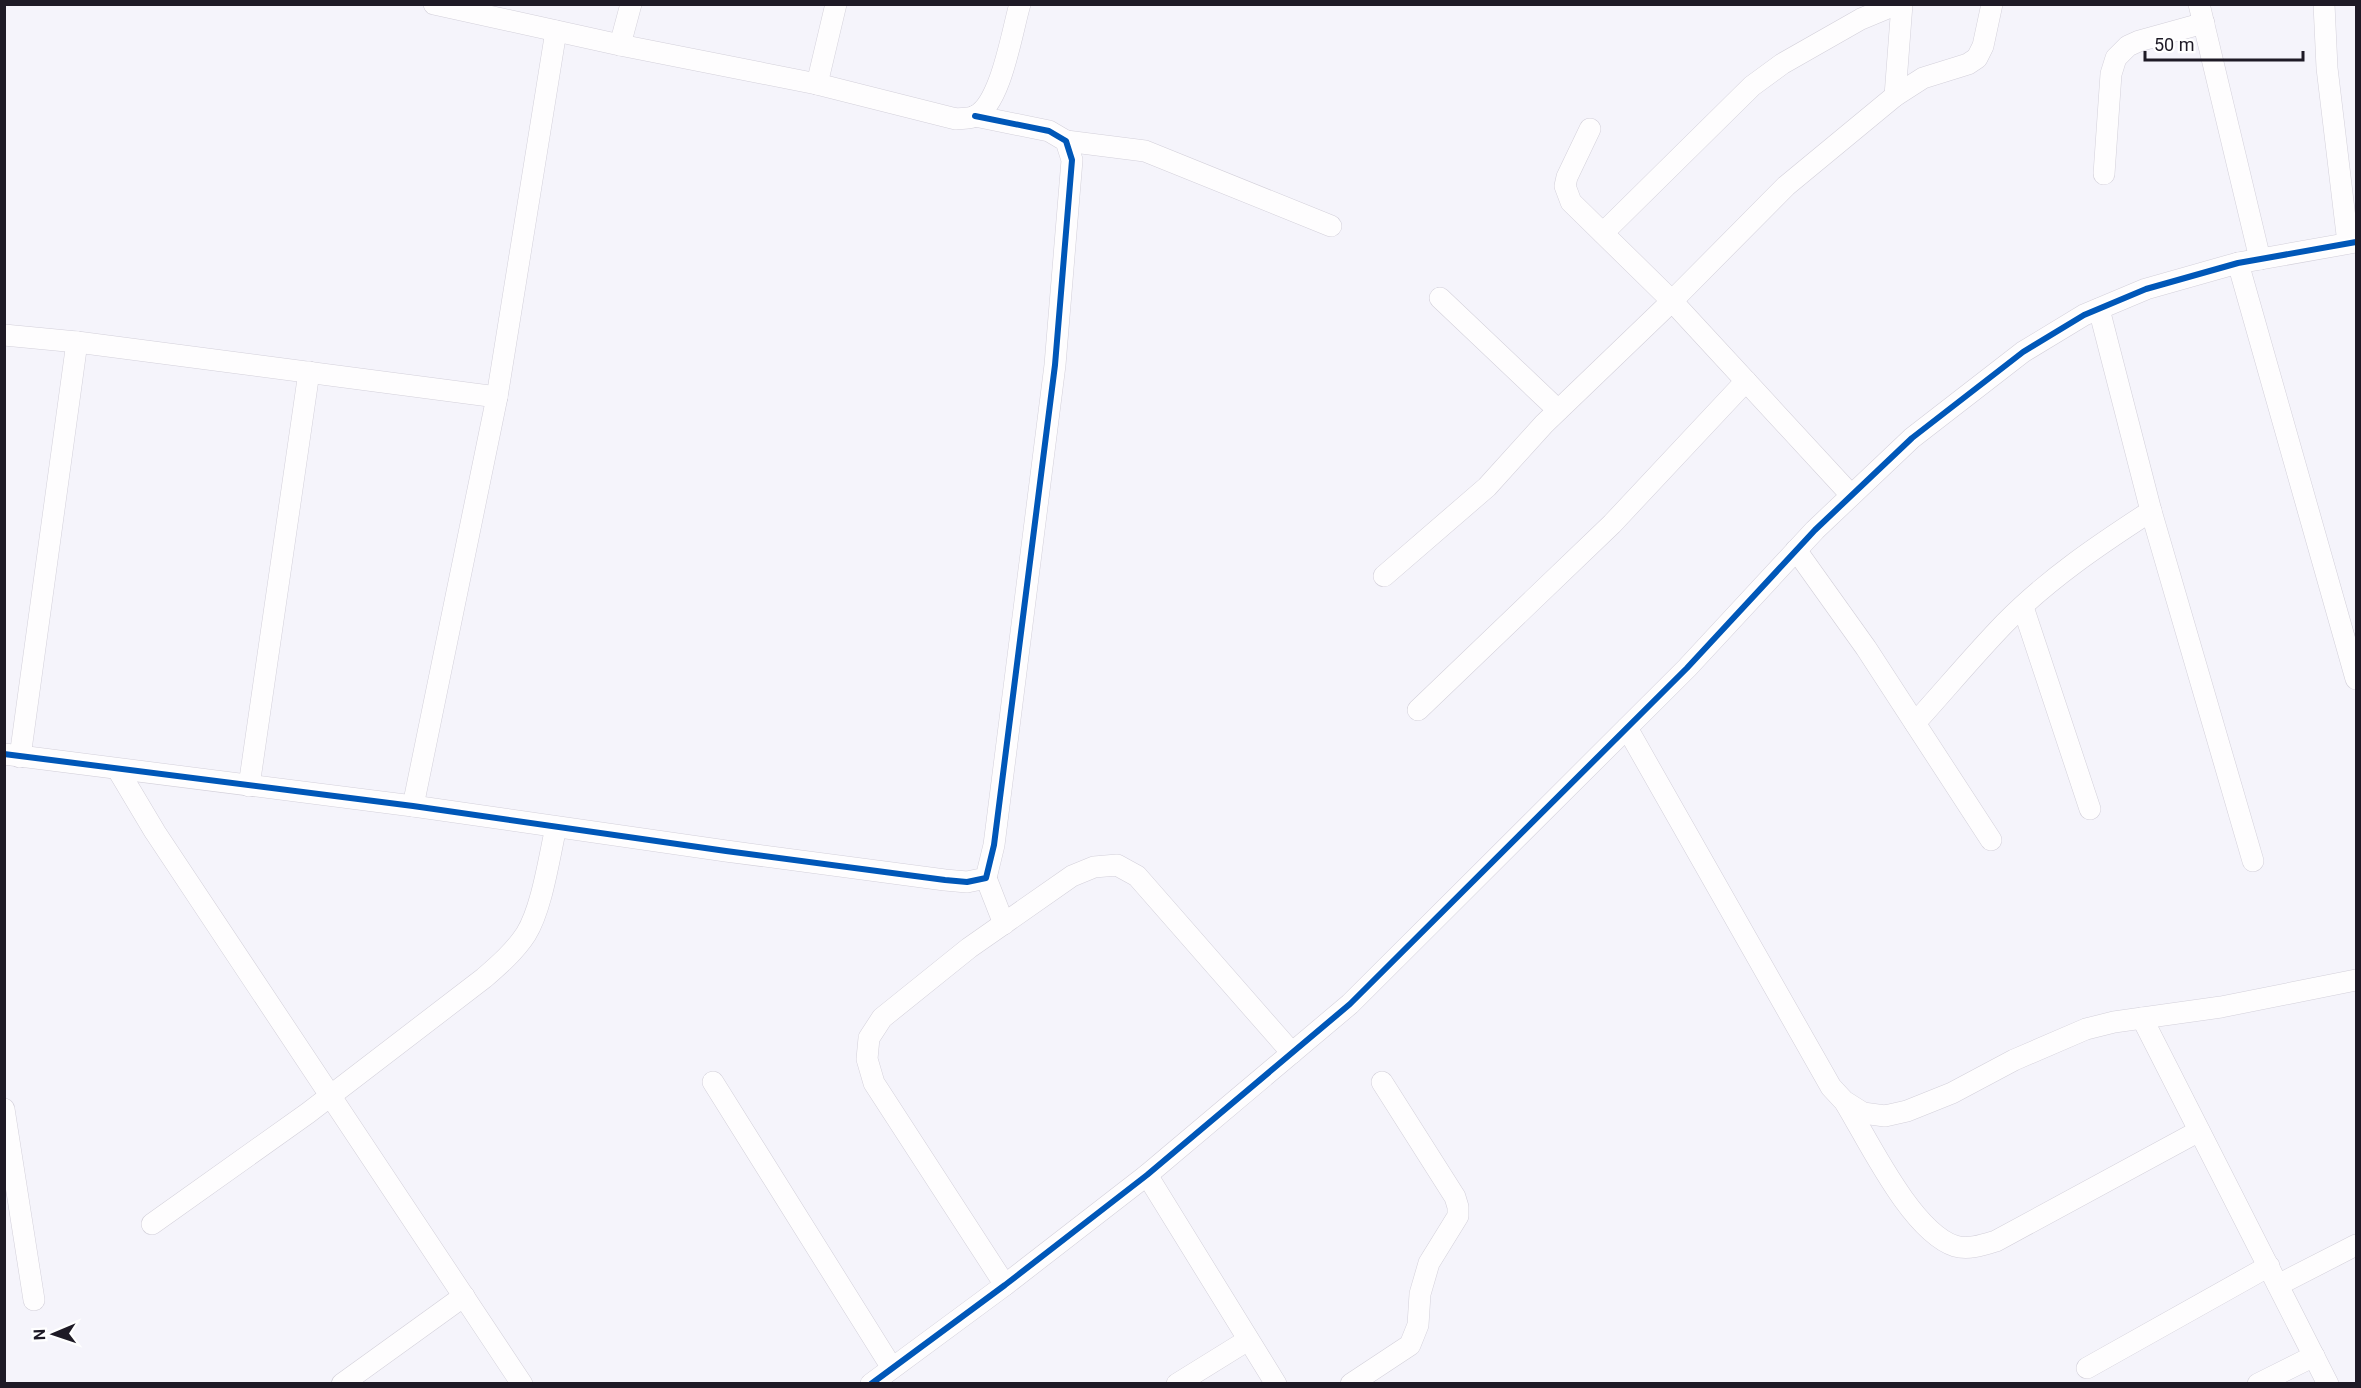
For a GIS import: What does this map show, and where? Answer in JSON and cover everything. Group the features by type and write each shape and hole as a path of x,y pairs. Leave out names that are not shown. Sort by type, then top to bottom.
{"street":[{"path":"434,4 556,32 817,84 956,118 975,116 1049,131 1066,141 1145,152 1331,226"},
{"path":"620,45 631,4"},
{"path":"817,84 836,4"},
{"path":"975,116 989,103 998,86 1020,4"},
{"path":"1603,233 1752,86 1792,58 1861,20 1899,4 1895,96"},
{"path":"1384,576 1487,487 1558,410 1672,301 1786,186 1895,96 1923,78 1968,64 1977,58 1983,46 1992,4"},
{"path":"871,1383 1005,1285 1147,1175 1350,1004 1687,668 1796,550 1851,495 1912,438 2023,352 2085,315 2146,289 2238,263 2352,242 2327,68 2324,4"},
{"path":"2104,174 2111,75 2116,58 2128,46 2201,14 2260,259"},
{"path":"413,806 497,397 556,32"},
{"path":"1590,129 1565,186 1571,202 1672,301 1851,495"},
{"path":"1004,924 986,878 994,845 1055,365 1072,160 1066,141"},
{"path":"2238,263 2356,678"},
{"path":"1440,298 1558,410"},
{"path":"2099,309 2151,510 2253,861"},
{"path":"4,335 77,342 497,397"},
{"path":"77,342 12,755 413,806 945,880 967,882 986,878"},
{"path":"249,786 309,372"},
{"path":"1418,710 1612,524 1746,381"},
{"path":"1916,723 2005,623 2043,588 2109,538 2151,510"},
{"path":"1796,550 1866,648 1991,840"},
{"path":"2023,607 2090,809"},
{"path":"1627,728 1831,1087 1844,1101 1912,1211 1933,1233 1956,1246 1978,1246 1996,1241 2199,1131"},
{"path":"118,770 155,832 522,1383"},
{"path":"152,1224 332,1095 484,978 507,957 526,933 533,916 542,890 556,827"},
{"path":"1005,1285 874,1083 867,1059 869,1038 882,1018 969,948 1072,876 1094,867 1117,865 1137,876 1292,1053"},
{"path":"1844,1101 1863,1113 1885,1116 1907,1111 1952,1093 2014,1060 2086,1029 2142,1018 2221,1007 2356,980"},
{"path":"2142,1018 2328,1383"},
{"path":"713,1082 892,1368"},
{"path":"1352,1383 1410,1345 1418,1326 1420,1294 1429,1263 1458,1216 1455,1197 1382,1082"},
{"path":"4,1108 34,1300"},
{"path":"1147,1175 1276,1383"},
{"path":"2278,1285 2356,1245"},
{"path":"2087,1368 2269,1266"},
{"path":"342,1383 464,1296"},
{"path":"1177,1383 1248,1340"},
{"path":"2258,1383 2314,1356"}],"cycle path":[{"path":"4,754 413,806 945,880 967,882 986,878 994,845 1055,365 1072,160 1066,141 1049,131 975,116"},
{"path":"871,1384 1005,1285 1147,1175 1350,1004 1687,668 1815,530 1912,438 2023,352 2084,315 2146,289 2238,263 2356,242"}]}
